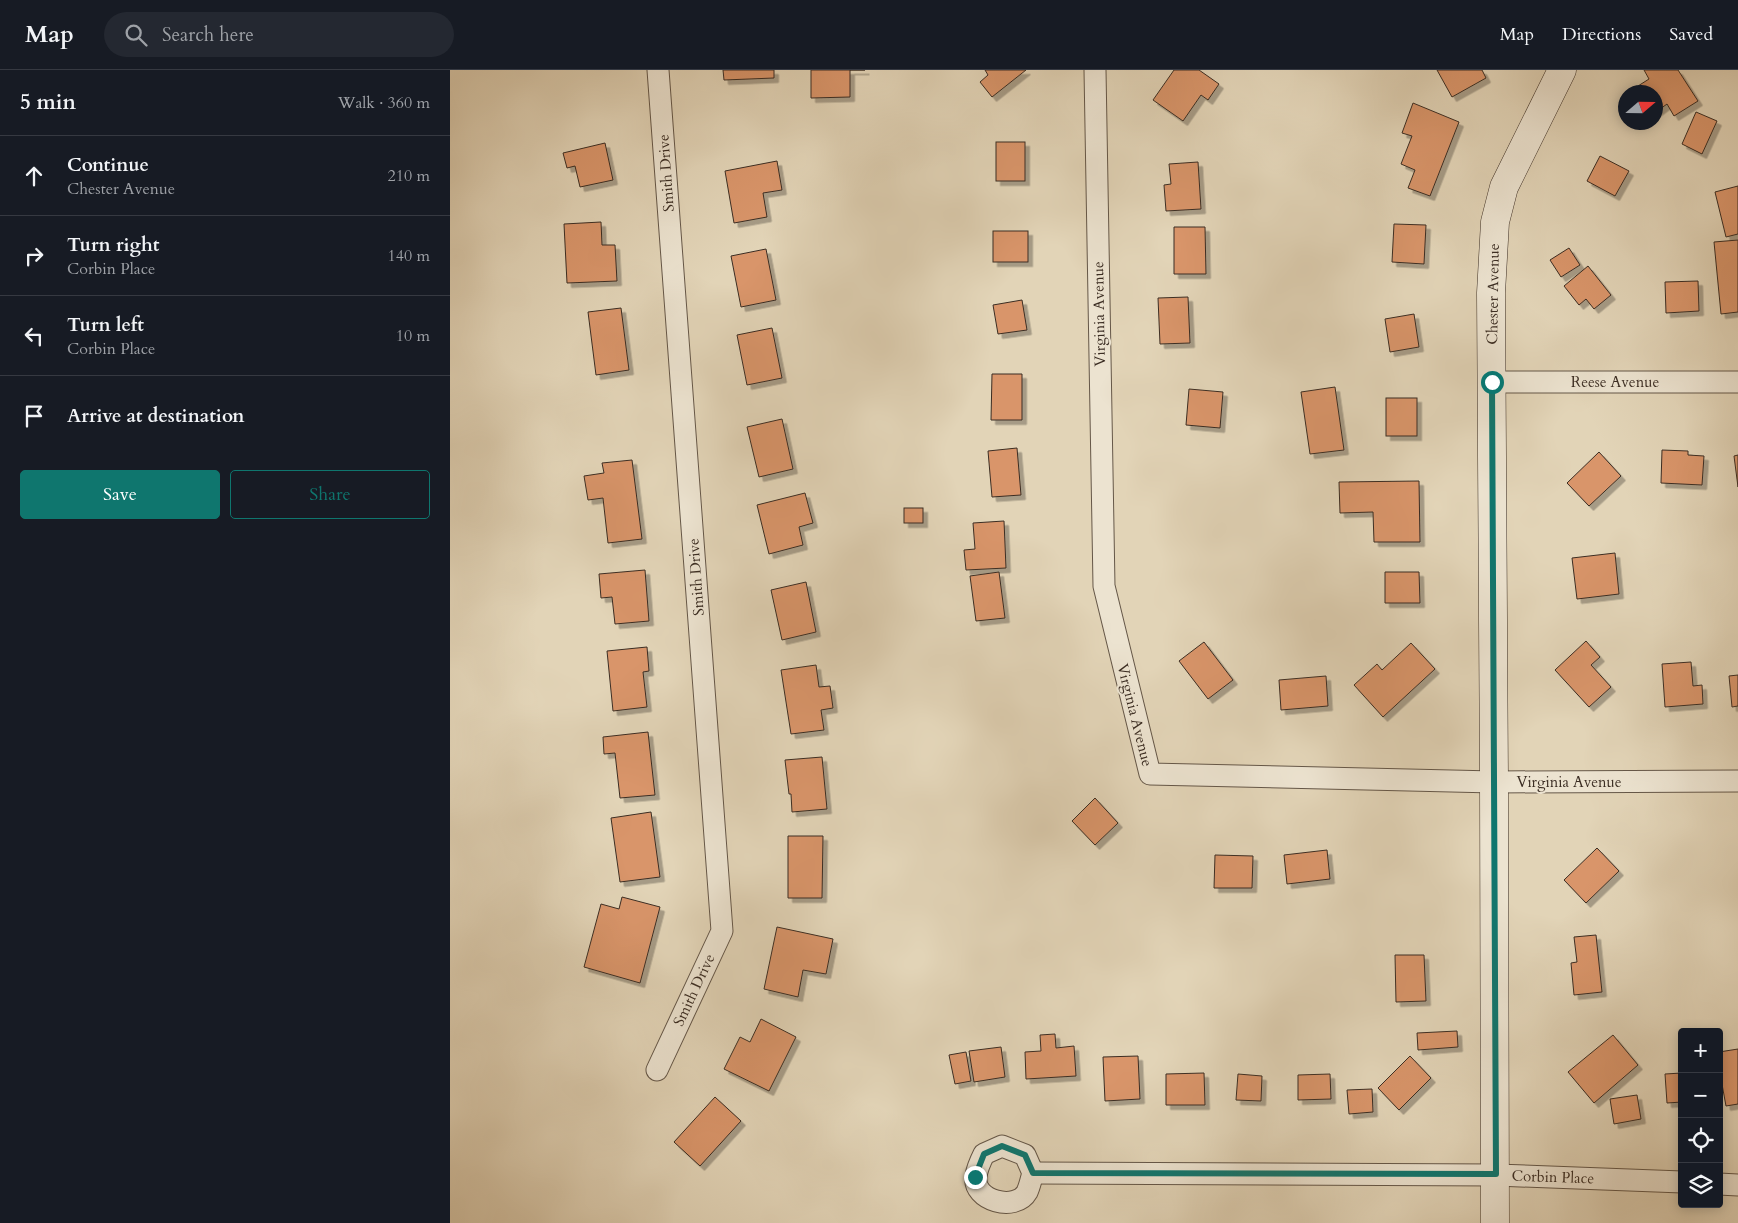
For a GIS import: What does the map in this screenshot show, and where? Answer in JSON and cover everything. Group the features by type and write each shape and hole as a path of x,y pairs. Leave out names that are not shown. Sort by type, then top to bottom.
{"street":[{"name":"Smith Drive","path":"658,70 722,931 658,1070"},
{"name":"Virginia Avenue","path":"1095,70 1104,586 1150,774 1494,782 1738,781"},
{"name":"Chester Avenue","path":"1495,1223 1491,293 1495,222 1504,187 1562,70"},
{"name":"Reese Avenue","path":"1492,382 1738,382"},
{"name":"Corbin Place","path":"1033,1173 1496,1174 1678,1182"},
{"path":"1723,1184 1738,1185"}],"building":[{"path":"723,70 774,70 774,78 724,80"},
{"path":"811,70 850,70 850,97 811,98"},
{"path":"985,70 1026,70 992,97 980,82 988,75"},
{"path":"1174,70 1199,70 1219,84 1208,100 1201,95 1183,121 1153,100"},
{"path":"1437,70 1482,70 1486,78 1452,97"},
{"path":"1644,70 1678,70 1698,101 1674,116 1667,104 1663,107 1663,85 1640,85 1649,79"},
{"path":"1413,103 1459,122 1430,196 1408,188 1415,170 1401,164 1412,136 1402,133"},
{"path":"1696,112 1717,121 1702,154 1682,144"},
{"path":"996,142 1025,142 1025,181 996,181"},
{"path":"605,143 613,180 580,187 575,166 567,168 563,153"},
{"path":"1600,156 1629,171 1615,196 1587,181"},
{"path":"777,161 782,190 763,193 767,217 734,223 725,171"},
{"path":"1198,162 1201,209 1166,211 1164,185 1171,184 1169,164"},
{"path":"1738,186 1738,234 1726,237 1715,192"},
{"path":"601,222 602,245 615,245 617,281 567,283 564,224"},
{"path":"1394,224 1426,225 1424,264 1392,262"},
{"path":"1174,227 1205,227 1206,274 1174,274"},
{"path":"993,231 1028,231 1028,262 993,262"},
{"path":"1738,240 1738,312 1721,314 1714,242"},
{"path":"1569,248 1580,265 1561,277 1550,260"},
{"path":"766,249 776,300 741,307 731,256"},
{"path":"1588,266 1611,295 1594,309 1586,299 1579,305 1564,286"},
{"path":"1698,281 1699,311 1666,313 1665,282"},
{"path":"1188,297 1190,343 1160,344 1158,298"},
{"path":"1022,300 1027,330 998,334 993,305"},
{"path":"621,308 629,370 596,375 588,312"},
{"path":"1414,314 1419,347 1390,352 1385,319"},
{"path":"772,328 782,378 747,385 737,335"},
{"path":"992,374 1022,374 1022,420 991,420"},
{"path":"1335,387 1344,450 1310,454 1301,392"},
{"path":"1189,389 1223,392 1220,428 1186,425"},
{"path":"1386,398 1417,398 1417,436 1386,436"},
{"path":"782,419 793,469 759,477 747,427"},
{"path":"1017,448 1021,495 992,497 988,451"},
{"path":"1662,450 1688,451 1688,455 1704,456 1702,485 1661,483"},
{"path":"1599,452 1621,476 1589,506 1567,483"},
{"path":"1738,455 1738,487 1734,456"},
{"path":"632,460 642,539 608,543 603,498 588,500 584,476 604,473 602,463"},
{"path":"1419,481 1420,542 1374,542 1373,512 1340,513 1339,482"},
{"path":"805,493 813,523 799,527 803,545 769,554 757,505"},
{"path":"904,508 923,508 923,523 904,523"},
{"path":"1004,521 1006,568 966,570 964,550 975,549 973,523"},
{"path":"1615,553 1619,594 1577,599 1572,558"},
{"path":"645,570 649,621 615,624 612,597 601,598 599,574"},
{"path":"999,572 1005,618 976,621 970,576"},
{"path":"1385,572 1419,572 1420,603 1385,603"},
{"path":"806,582 816,632 782,640 771,590"},
{"path":"1586,641 1600,657 1591,665 1611,687 1589,707 1555,670"},
{"path":"1204,642 1233,680 1208,699 1179,661"},
{"path":"1411,643 1435,669 1383,717 1354,685 1377,664 1382,670"},
{"path":"647,647 649,671 643,672 647,707 613,711 607,651"},
{"path":"1691,662 1693,686 1702,685 1703,704 1665,707 1662,664"},
{"path":"816,665 819,687 830,686 833,708 821,710 824,730 791,734 781,670"},
{"path":"1738,675 1738,706 1732,707 1729,676"},
{"path":"1326,676 1328,706 1281,710 1279,680"},
{"path":"648,732 655,795 620,798 615,753 604,754 603,737"},
{"path":"822,757 827,809 792,812 785,760"},
{"path":"1095,798 1118,823 1095,845 1072,821"},
{"path":"651,812 660,877 620,882 611,818"},
{"path":"788,836 823,836 822,898 788,898"},
{"path":"1597,848 1619,871 1586,903 1564,880"},
{"path":"1327,850 1330,879 1287,884 1284,855"},
{"path":"1215,855 1253,856 1252,888 1214,888"},
{"path":"622,897 660,907 640,983 584,967 601,904 619,909"},
{"path":"777,927 833,939 826,974 803,970 798,997 764,989"},
{"path":"1596,935 1602,992 1574,995 1571,963 1577,962 1574,937"},
{"path":"1395,955 1424,955 1426,1001 1396,1002"},
{"path":"761,1019 796,1037 769,1091 724,1069 740,1037 750,1042"},
{"path":"1457,1031 1458,1047 1418,1050 1417,1033"},
{"path":"1055,1034 1056,1048 1074,1046 1076,1076 1026,1079 1025,1052 1041,1051 1040,1035"},
{"path":"1613,1035 1638,1065 1594,1103 1568,1072"},
{"path":"1001,1047 1005,1077 974,1082 969,1051"},
{"path":"1738,1049 1738,1104 1726,1106 1723,1090 1723,1051"},
{"path":"966,1052 971,1081 955,1084 949,1055"},
{"path":"1138,1056 1140,1099 1105,1101 1103,1057"},
{"path":"1410,1056 1431,1078 1399,1110 1378,1088"},
{"path":"1204,1073 1205,1105 1166,1105 1166,1074"},
{"path":"1678,1073 1678,1102 1667,1103 1665,1074"},
{"path":"1238,1074 1262,1076 1261,1101 1236,1100"},
{"path":"1330,1074 1331,1099 1298,1100 1298,1075"},
{"path":"1372,1089 1373,1112 1349,1114 1347,1090"},
{"path":"1637,1095 1641,1119 1614,1124 1610,1099"},
{"path":"715,1097 741,1121 700,1166 674,1142"}],"route":[{"path":"975,1177 984,1154 1002,1146 1025,1155 1033,1173 1496,1174 1492,382"}]}
